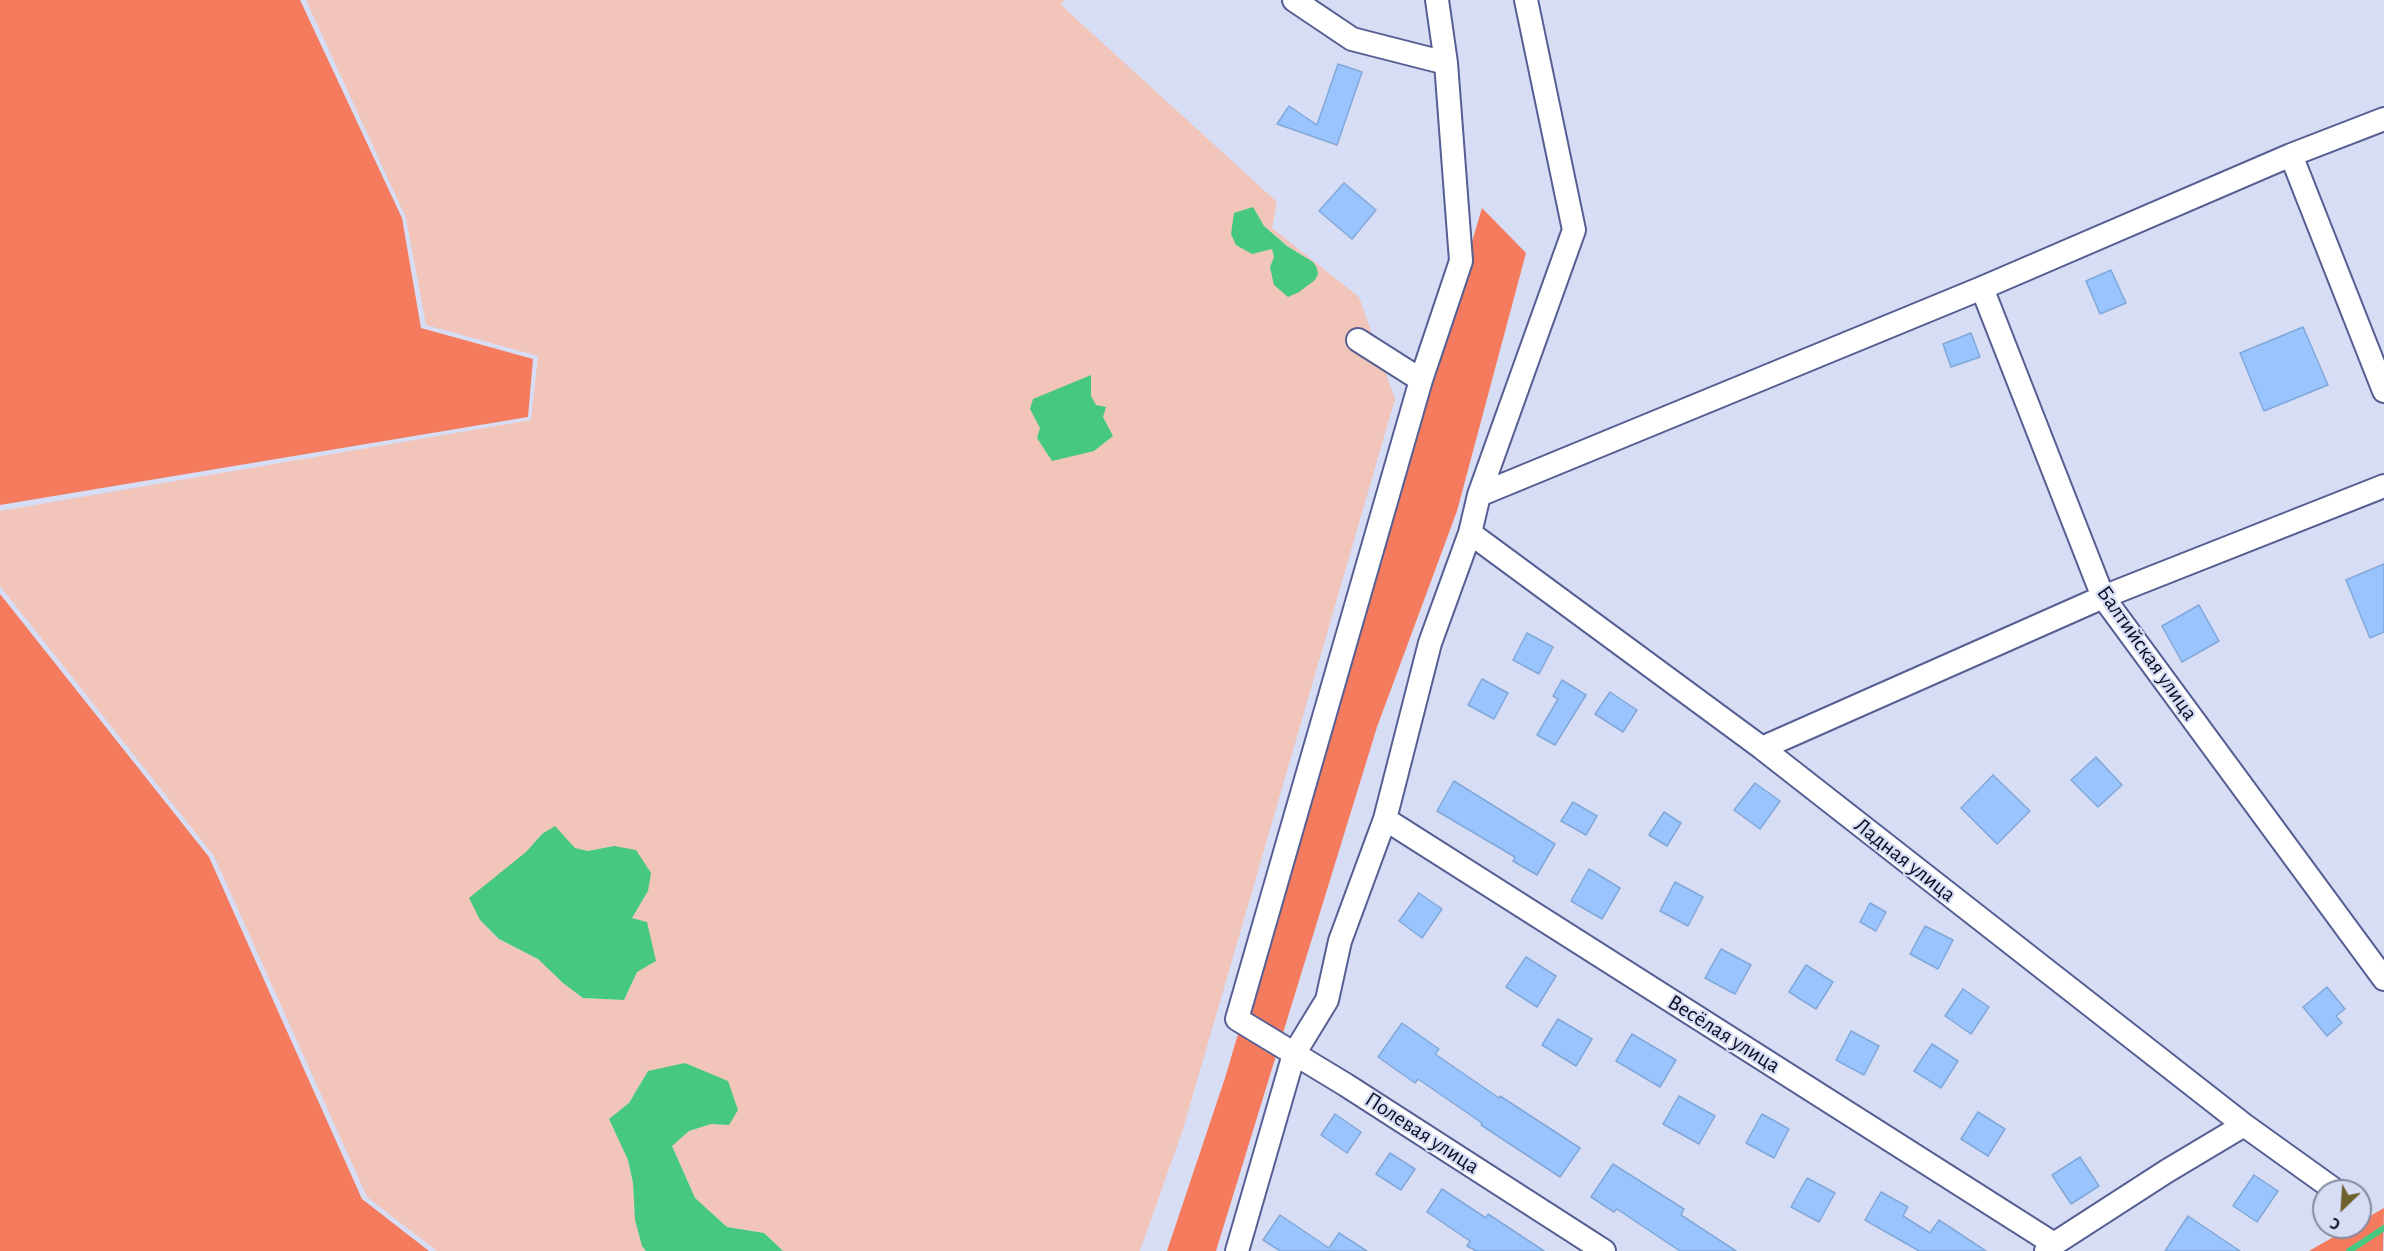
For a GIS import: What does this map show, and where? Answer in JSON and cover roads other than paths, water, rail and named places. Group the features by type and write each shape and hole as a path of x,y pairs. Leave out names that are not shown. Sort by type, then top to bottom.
{"street":[{"path":"1294,0 1353,39 1446,63"},
{"path":"1358,340 1421,380 1461,261 1446,63 1437,0"},
{"path":"1237,1251 1294,1054 1327,1000 1340,941 1385,819 1430,643 1470,533 1479,495 1574,230 1526,0"},
{"path":"1479,495 1982,288 2291,155 2384,119"},
{"path":"2291,155 2384,392"},
{"name":"Балтийская улица","path":"1982,288 2103,597 2384,979"},
{"name":"Полевая улица","path":"1421,380 1237,1019 1604,1251"},
{"path":"1762,748 2103,597 2384,486"},
{"name":"Ладная улица","path":"1470,533 1762,748 2244,1125 2319,1179"},
{"name":"Весёлая улица","path":"1385,819 2050,1248"},
{"path":"2050,1248 2167,1171 2244,1125"}],"waterway":[{"path":"2349,1251 2384,1228"}]}
